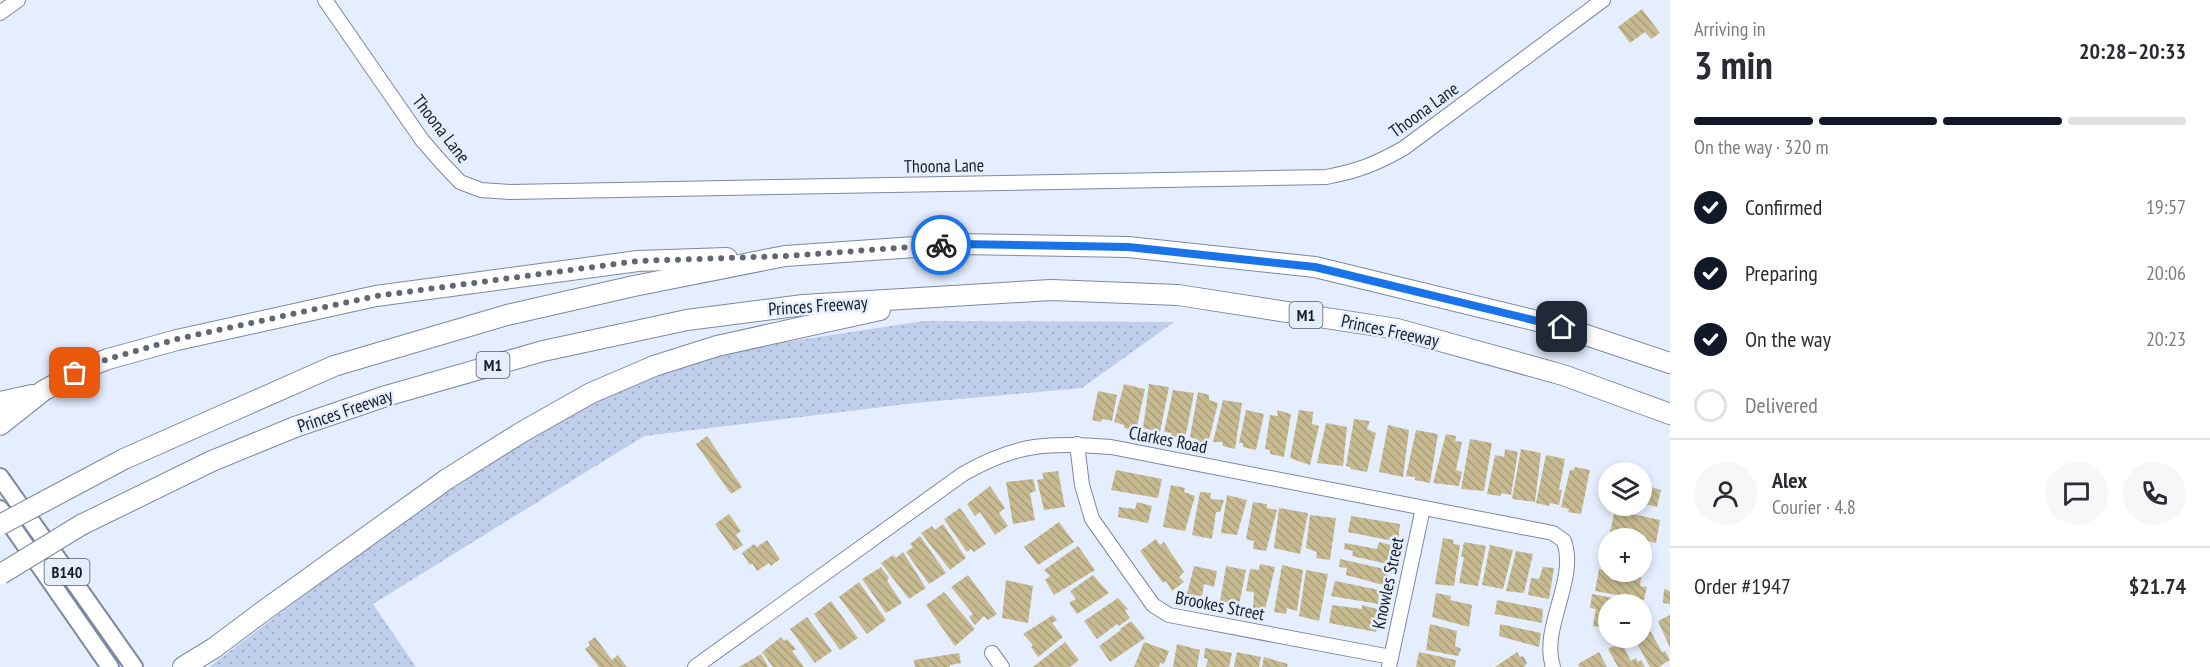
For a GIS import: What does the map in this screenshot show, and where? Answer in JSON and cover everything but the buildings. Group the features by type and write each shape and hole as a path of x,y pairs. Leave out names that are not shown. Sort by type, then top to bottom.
{"highway":[{"path":"0,425 43,391 75,373 108,359 177,339 376,296 638,261 785,256 959,244 1128,247 1315,267 1562,327 1670,363"},
{"path":"0,525 124,459 334,366 507,315 634,286 785,256"},
{"name":"Princes Freeway","path":"1,574 81,525 212,461 295,427 386,396 543,351 687,320 803,305 1051,290 1178,295 1397,329 1563,375 1670,414"},
{"path":"183,667 214,648 447,479 522,432 591,393 654,366 717,346 930,299"},
{"path":"0,402 19,399 43,391"},
{"path":"197,667 214,648"}],"main road":[{"name":"B140","path":"0,477 134,667"},
{"name":"B140","path":"0,508 110,667"},
{"path":"120,647 123,667"}],"street":[{"path":"0,13 18,0"},
{"name":"Thoona Lane","path":"325,0 422,140 441,163 460,182 481,190 510,192 1326,177 1356,171 1382,161 1404,148 1603,0"},
{"name":"Clarkes Road","path":"695,667 963,474 988,460 1024,448 1052,444 1111,447 1553,532 1564,541 1569,557 1550,651 1553,667"},
{"name":"Brookes Street","path":"1077,444 1082,485 1092,519 1160,612 1390,662"},
{"name":"Knowles Street","path":"1390,662 1424,508"},
{"path":"992,653 1002,667"}],"shaded area":[{"path":"924,321 1174,322 1082,388 915,403 644,436 373,604 416,667 209,667 377,540 495,460 547,427 630,386 717,356 759,346"}],"way so far":[{"path":"75,373 108,359 177,339 376,296 491,279 638,261 785,256 941,245"}],"route":[{"path":"941,245 1128,247 1315,267 1562,327"}]}
